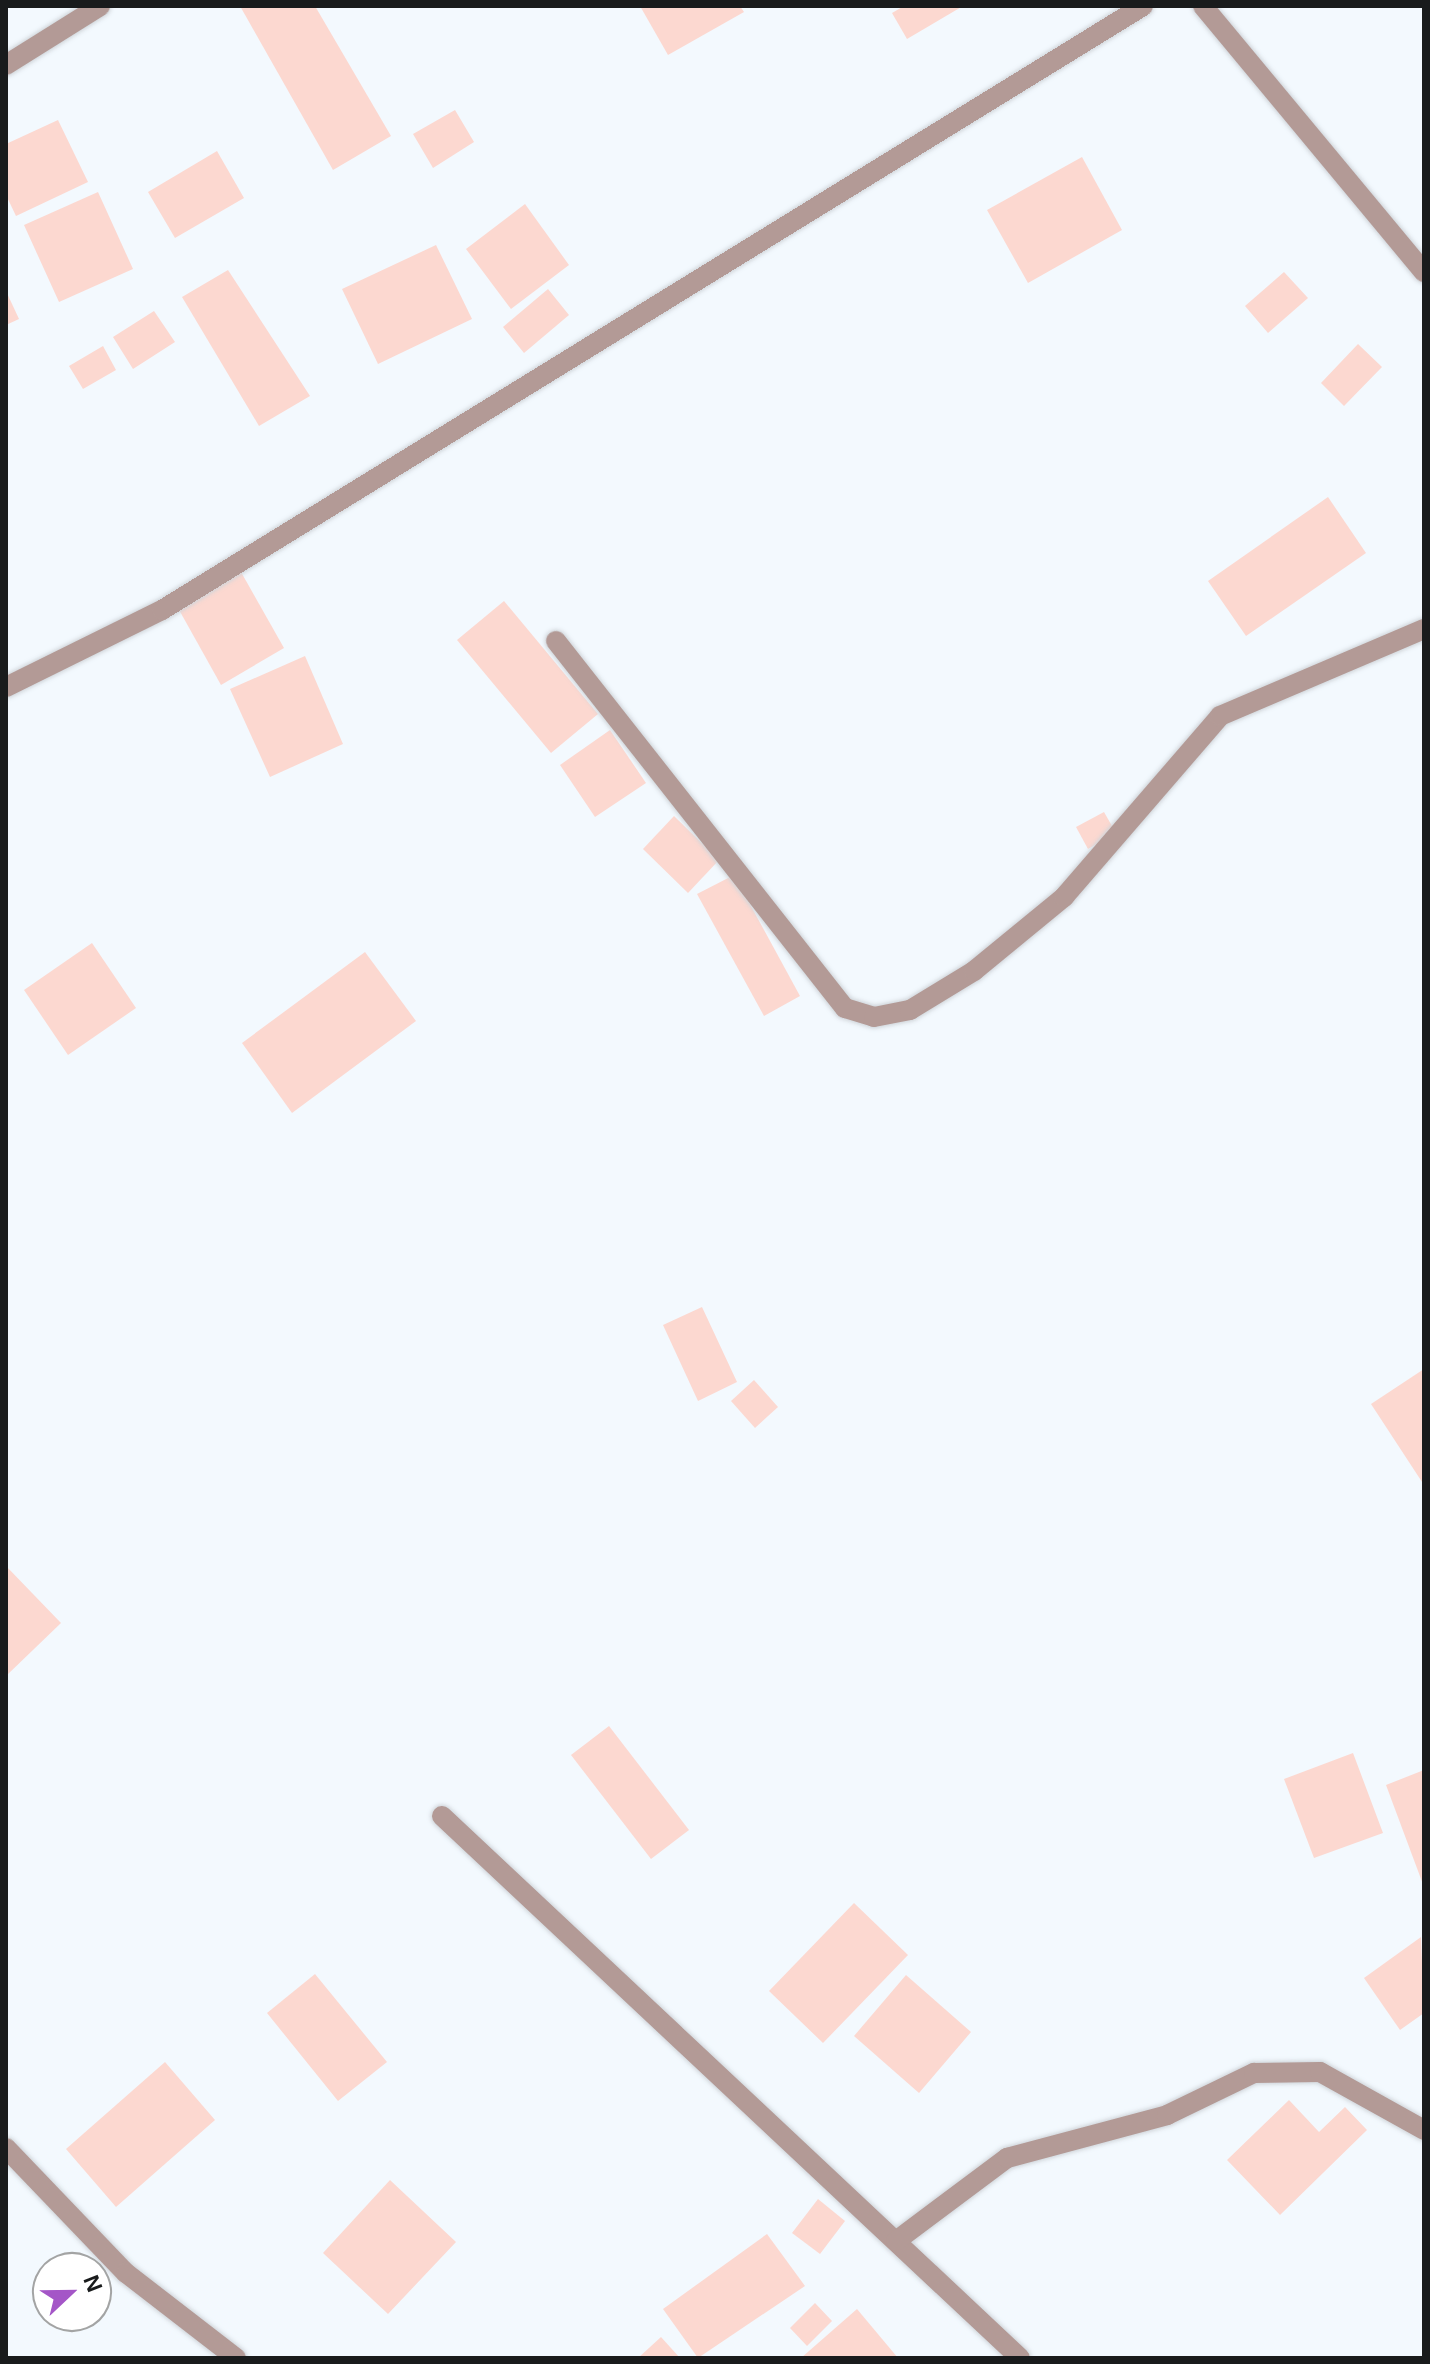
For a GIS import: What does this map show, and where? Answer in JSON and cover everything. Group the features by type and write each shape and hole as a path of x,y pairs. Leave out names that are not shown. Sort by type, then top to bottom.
{"street":[{"path":"6,65 100,6"},
{"path":"6,687 162,610 1143,6"},
{"path":"1203,6 1424,272"},
{"path":"556,641 845,1008 874,1017 910,1010 974,971 1064,897 1220,716 1424,629"},
{"path":"442,1816 1020,2358"},
{"path":"896,2241 1007,2158 1167,2115 1254,2073 1320,2072 1424,2130"},
{"path":"6,2148 126,2273 236,2358"}],"building":[{"path":"240,6 315,6 391,136 333,170"},
{"path":"640,6 740,6 744,12 668,55"},
{"path":"904,6 963,6 907,39 892,13"},
{"path":"455,110 474,142 433,168 413,134"},
{"path":"58,120 88,182 16,216 6,195 6,144"},
{"path":"217,151 244,198 175,238 148,192"},
{"path":"1082,157 1122,230 1028,283 987,210"},
{"path":"98,192 133,269 59,302 24,225"},
{"path":"525,204 569,265 511,309 466,249"},
{"path":"436,245 472,319 378,364 342,289"},
{"path":"228,270 310,396 259,426 182,297"},
{"path":"1284,272 1308,298 1268,333 1245,306"},
{"path":"548,289 569,315 524,353 503,327"},
{"path":"6,291 19,319 6,325"},
{"path":"154,311 175,342 133,369 113,337"},
{"path":"1358,344 1382,367 1344,406 1321,383"},
{"path":"103,346 116,370 83,389 69,366"},
{"path":"1328,497 1366,553 1246,636 1208,581"},
{"path":"241,572 284,648 221,685 178,608"},
{"path":"504,601 598,714 551,753 457,640"},
{"path":"305,656 343,744 270,777 230,689"},
{"path":"610,730 646,783 595,817 560,765"},
{"path":"1104,812 1116,833 1088,849 1076,827"},
{"path":"674,816 719,860 688,893 643,849"},
{"path":"734,875 800,996 764,1016 697,894"},
{"path":"92,943 136,1008 68,1055 24,990"},
{"path":"365,952 416,1021 292,1113 242,1043"},
{"path":"702,1307 737,1382 698,1401 663,1325"},
{"path":"1424,1369 1424,1485 1371,1404"},
{"path":"754,1380 778,1407 755,1428 731,1401"},
{"path":"6,1566 61,1623 6,1676"},
{"path":"609,1726 689,1830 651,1859 571,1755"},
{"path":"1353,1753 1383,1833 1314,1858 1284,1779"},
{"path":"1424,1770 1424,1887 1386,1785"},
{"path":"854,1903 908,1955 823,2043 769,1991"},
{"path":"1421,1937 1424,2013 1400,2030 1364,1978"},
{"path":"315,1974 387,2062 338,2101 267,2013"},
{"path":"906,1975 971,2032 919,2093 854,2036"},
{"path":"165,2062 215,2120 116,2207 66,2149"},
{"path":"1289,2100 1319,2132 1345,2107 1367,2130 1280,2215 1227,2160"},
{"path":"390,2180 456,2242 388,2314 323,2253"},
{"path":"818,2199 845,2221 820,2254 792,2233"},
{"path":"767,2234 805,2286 698,2358 663,2309"},
{"path":"815,2303 832,2321 807,2346 790,2328"},
{"path":"857,2309 898,2358 801,2358"},
{"path":"661,2337 680,2358 638,2358"}]}
